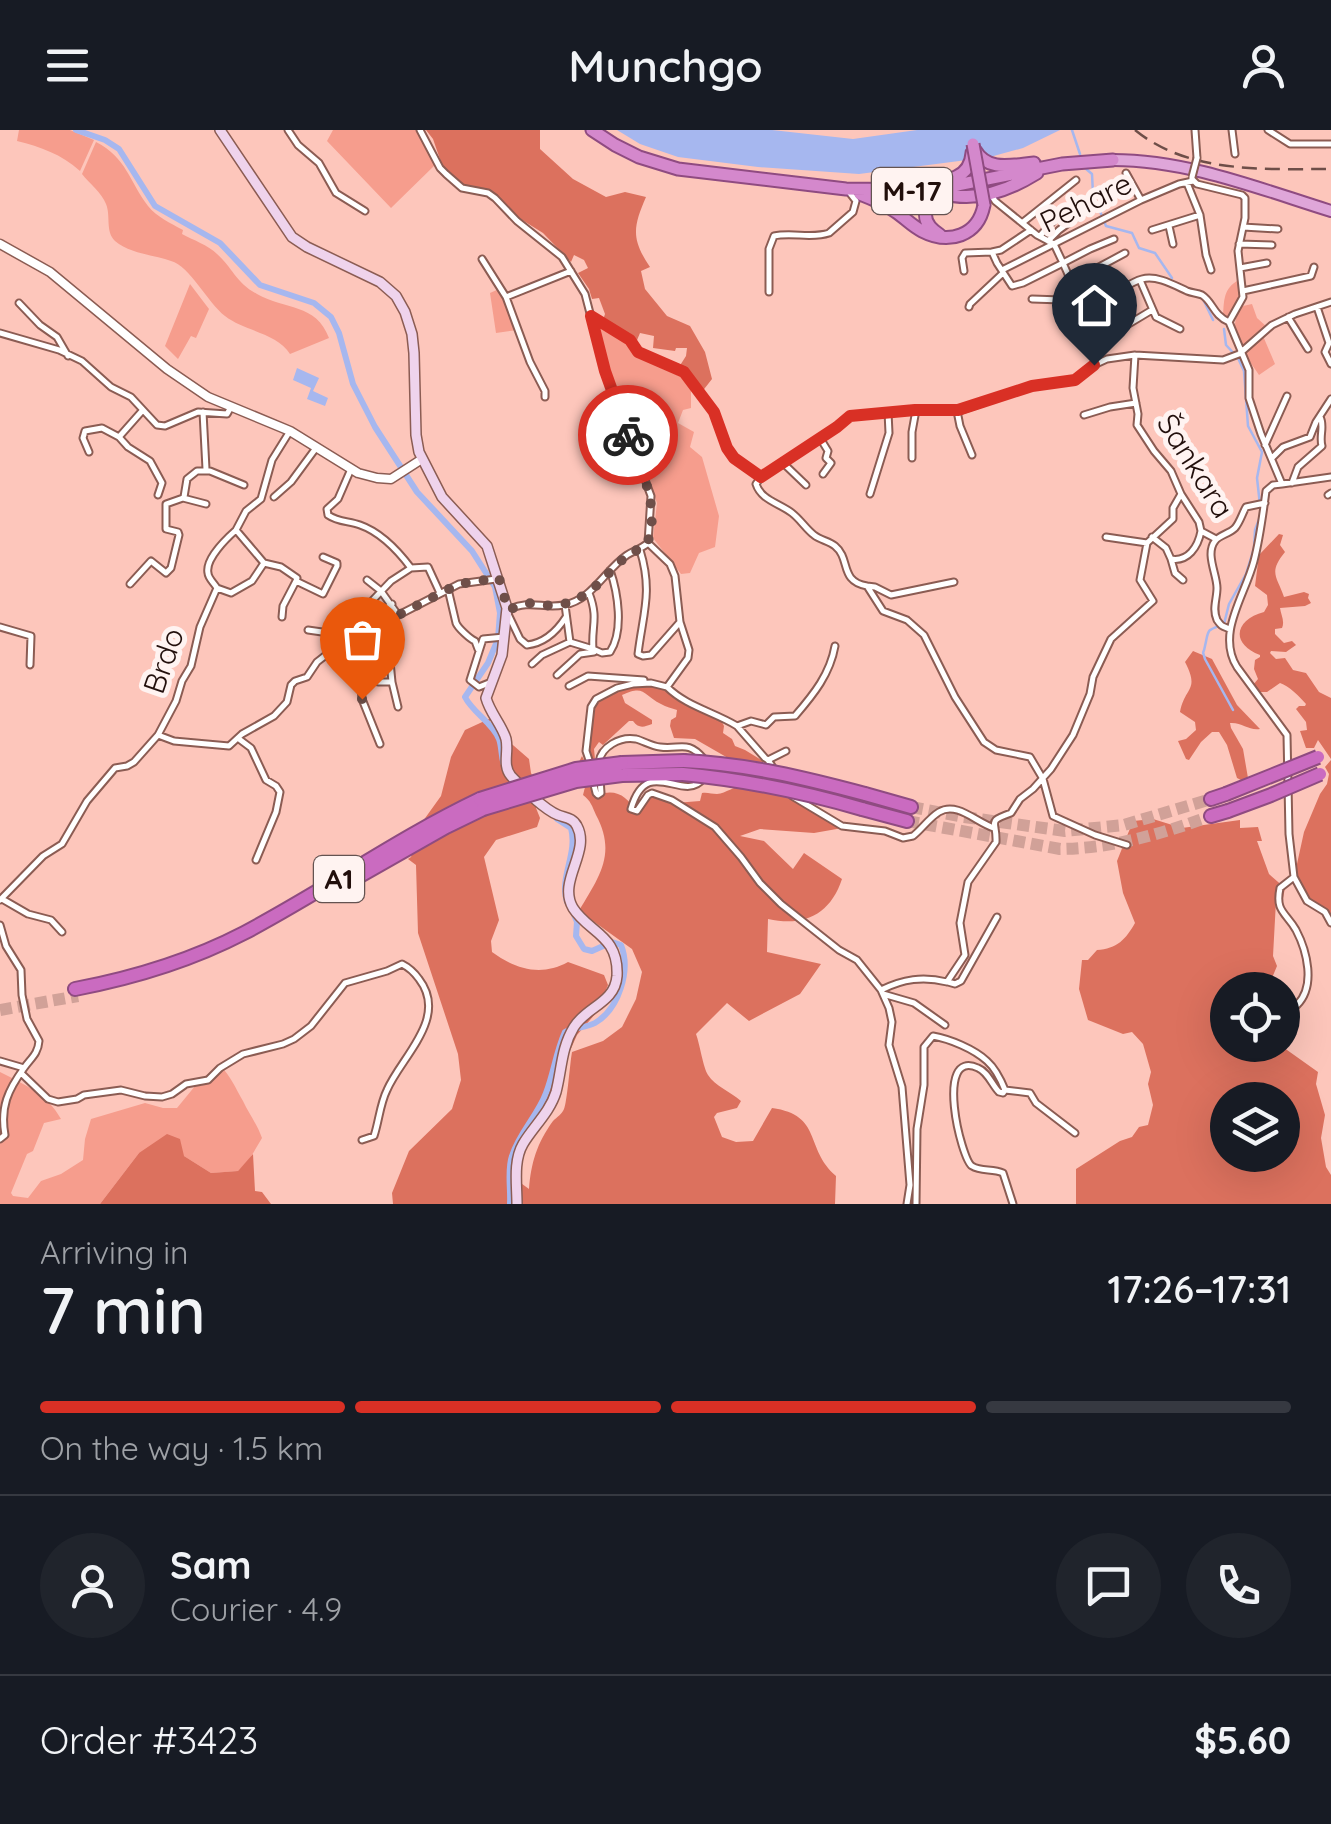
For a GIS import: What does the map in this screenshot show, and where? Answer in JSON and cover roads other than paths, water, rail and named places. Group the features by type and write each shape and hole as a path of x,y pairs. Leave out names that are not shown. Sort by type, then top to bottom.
{"highway":[{"name":"M-17","path":"592,130 639,157 678,169 821,187 945,188 1042,168 1113,160"},
{"path":"821,187 877,187 946,180 967,170 973,144"},
{"path":"973,144 987,164 1113,160"},
{"path":"821,187 884,204 922,231 940,238 954,237 974,227 988,200 973,144"},
{"path":"942,193 988,200 1042,168"},
{"path":"954,237 941,236 931,229 928,204 942,193 1002,177"},
{"path":"1212,799 1318,757"},
{"name":"A1","path":"76,992 135,978 247,940 482,804 622,769 684,767 864,801 909,814"},
{"path":"1211,816 1320,774"}],"main road":[{"path":"220,130 292,237 380,282 400,302 412,334 418,461 442,498 487,546 507,612 501,637 502,655 486,698 505,736 509,773 545,806 576,824 580,837 570,877 570,898 574,909 605,938 612,952 617,972 613,988 570,1035 554,1096 522,1146 518,1157 517,1204"},
{"path":"969,130 973,144"},
{"name":"M-17","path":"1113,160 1157,162 1192,170 1331,211"}],"street":[{"path":"288,130 298,145 315,158 336,193 365,211"},
{"path":"420,130 440,168 455,183 492,195 516,221 553,248 586,294 605,371 651,496 648,543 628,554 588,593 565,605 528,603 507,612 527,645 547,638 566,617"},
{"path":"1194,130 1197,158 1191,181 1212,270"},
{"path":"1232,130 1235,154"},
{"path":"1268,130 1290,144 1331,144"},
{"path":"1126,173 1140,200"},
{"path":"1022,223 1076,180"},
{"path":"1191,181 1244,198 1239,244 1242,301 1229,322"},
{"name":"Pehare","path":"970,307 1003,272 1051,242 1191,181"},
{"path":"769,292 769,249 774,236 829,234 856,209 856,201 849,192"},
{"path":"988,200 995,201 1051,242 1078,298"},
{"path":"1040,236 1079,200"},
{"path":"1051,242 1059,230 1093,205"},
{"path":"1152,230 1200,215"},
{"path":"1169,226 1172,244"},
{"path":"1242,228 1278,228"},
{"path":"964,271 964,253 1001,250 1032,230"},
{"path":"992,252 1010,284 1016,285 1114,239"},
{"path":"0,244 50,272 208,397 290,431 350,470 377,478 394,478 418,461"},
{"path":"1239,244 1272,245"},
{"name":"Pehare","path":"1071,282 1125,253"},
{"path":"482,259 506,297 545,397"},
{"path":"1240,268 1266,263"},
{"path":"1243,291 1311,276 1314,267"},
{"path":"506,297 571,271"},
{"path":"1032,299 1078,298 1089,302 1149,278 1203,296 1218,316 1229,322 1238,354 1249,370 1249,398 1282,484"},
{"path":"1140,280 1159,320 1180,329"},
{"path":"19,302 57,337 68,356"},
{"path":"954,582 891,595 859,585 847,573 836,546 816,537 796,516 759,492 756,484 850,416 958,410 1032,386 1075,380 1106,360 1135,355 1223,360 1238,354 1288,317 1331,302"},
{"path":"1316,306 1329,343 1325,352 1331,364"},
{"path":"1127,326 1152,310"},
{"path":"591,316 630,340 638,352 684,372 714,412 734,458 761,477"},
{"path":"1288,317 1308,349"},
{"path":"0,333 59,350 88,365 111,386 131,397 152,422 162,426 194,413 227,414 231,407"},
{"name":"Šankara","path":"1135,355 1132,388 1138,425 1172,472 1202,531 1216,540"},
{"path":"1265,445 1288,396"},
{"path":"1272,458 1283,446 1310,437 1331,399"},
{"path":"1084,415 1136,403"},
{"path":"912,458 916,410"},
{"path":"958,410 972,455"},
{"path":"119,437 142,411"},
{"path":"204,412 206,470"},
{"path":"870,494 889,433 888,412"},
{"path":"1292,483 1298,467 1322,446 1320,417"},
{"path":"89,452 82,438 86,431 102,428 119,437 150,461 162,482 158,495"},
{"path":"264,563 256,576 236,590 225,592 217,588 208,573 218,548 236,530 246,511 261,499 272,460 290,431"},
{"path":"820,438 831,463 823,474"},
{"path":"274,498 316,448"},
{"path":"782,462 806,484"},
{"path":"184,498 187,479 197,471 206,470 244,486"},
{"path":"350,470 338,499 327,509 328,515 366,528 395,549 411,568"},
{"path":"1224,626 1253,565 1266,491 1273,485 1329,476"},
{"path":"948,982 965,954 960,922 966,891 996,842 994,828 998,817 1011,812 1020,799 1034,790 1074,735 1111,639 1152,601 1140,580 1149,540 1172,519 1181,494"},
{"path":"130,584 151,561 169,572 179,535 166,529 168,502 184,498 206,504"},
{"path":"1261,503 1246,507 1232,531 1216,540 1212,555 1217,587 1214,610 1224,626 1230,656 1287,736 1294,877 1307,901 1325,912 1331,923"},
{"path":"236,530 264,563 281,567 297,578 283,606 282,617"},
{"path":"1170,559 1189,555 1202,531"},
{"path":"1106,537 1149,540 1166,548 1176,574 1183,580"},
{"path":"648,543 670,564 675,576 680,622 688,642 688,658 667,686"},
{"path":"640,550 647,607 638,654 650,655 680,622"},
{"path":"296,581 323,594 337,566 322,557"},
{"path":"392,604 382,612 371,602 391,581 411,568 429,568 440,593"},
{"path":"532,664 570,642 602,654 610,652 616,639 618,614 610,570"},
{"path":"158,735 174,741 229,746 274,716 287,702 290,685 307,677 317,662 340,647 359,642 381,624 448,588 470,580 496,579"},
{"path":"366,580 382,591 398,615"},
{"path":"867,586 883,612 907,620 924,635 955,697 990,748 1030,756 1057,819 1127,845"},
{"name":"Brdo","path":"1,899 43,856 62,844 87,801 115,768 134,762 158,735 191,666 200,627 217,588"},
{"path":"448,588 456,623 479,650"},
{"path":"588,593 595,616 594,650"},
{"path":"565,605 570,642"},
{"path":"0,627 31,636 30,666"},
{"path":"308,630 328,633 340,647"},
{"path":"492,681 479,687 470,676 483,638 501,637"},
{"path":"359,642 362,699 380,744"},
{"path":"737,726 751,721 766,725 774,717 795,716 823,682 835,646"},
{"path":"557,675 580,654 594,650"},
{"path":"390,662 398,707"},
{"path":"569,686 599,675 652,683"},
{"path":"360,678 392,682"},
{"path":"907,1204 910,1185 902,1087 889,1045 890,1008 882,992 857,960 781,904 704,818 652,793 636,812 632,810 635,798 646,785 661,780 687,788 700,784 706,762 699,752 684,746 664,748 635,739 608,746 599,756 598,795 586,751 591,707 596,698 617,688 652,683 667,686 690,704 737,726 768,760 791,794 842,826 885,831 903,838 913,836 947,809 994,828"},
{"path":"238,738 251,748 266,780 280,792 256,860"},
{"path":"768,760 786,751"},
{"path":"1294,877 1280,888 1278,897 1280,909 1303,946 1308,973 1306,995 1300,1002"},
{"path":"1,899 28,914 51,920 62,932"},
{"path":"882,992 916,978 954,984 960,981 997,918"},
{"path":"0,925 6,946 21,970 26,1020 39,1040 36,1054 2,1104 5,1135 0,1138"},
{"path":"0,1061 22,1071 48,1099 58,1102 121,1090 162,1097 186,1084 208,1080 243,1054 294,1039 311,1026 345,982 387,972 402,964 411,969 426,990 429,1017 387,1089 374,1136 362,1140"},
{"path":"882,992 914,1002 945,1025"},
{"path":"916,1204 917,1128 927,1040 933,1036 944,1038 984,1058 1006,1090"},
{"path":"1013,1204 1003,1173 977,1168 967,1160 952,1090 960,1069 967,1066 983,1070 999,1092 1030,1093 1036,1103 1075,1133"}],"water":[{"path":"617,130 772,130 853,139 917,130 1060,130 1023,148 990,157 859,174 678,157 640,144"},
{"path":"297,368 319,378 313,391 328,398 325,406 307,399 311,388 293,380"}],"waterway":[{"path":"76,130 119,149 155,206 220,243 260,285 314,303 331,317 353,384 375,427 417,492 472,551 495,587 500,613 498,639 488,663 465,697 496,733 504,765"},
{"path":"1072,130 1080,154"},
{"path":"1085,168 1092,174 1093,194 1106,226 1132,233 1139,248 1155,253 1172,278"},
{"path":"1203,299 1213,320"},
{"path":"1224,329 1226,345 1244,371 1248,426 1262,452 1257,478 1261,514 1254,548 1224,624 1209,631 1203,652 1233,710"},
{"path":"557,819 571,828 573,838 565,884 567,902"},
{"path":"510,1204 512,1156 546,1093 565,1032 591,1025 603,1017 621,988 625,966 621,945 612,942 592,951 584,949 576,936 573,912"}],"tunnel":[{"path":"911,807 1065,831 1124,825 1211,799"},
{"path":"907,821 1060,849 1137,839 1211,816"},
{"path":"0,1010 78,996"}],"railway":[{"path":"1135,130 1179,155 1203,162 1254,168 1331,169"}]}
